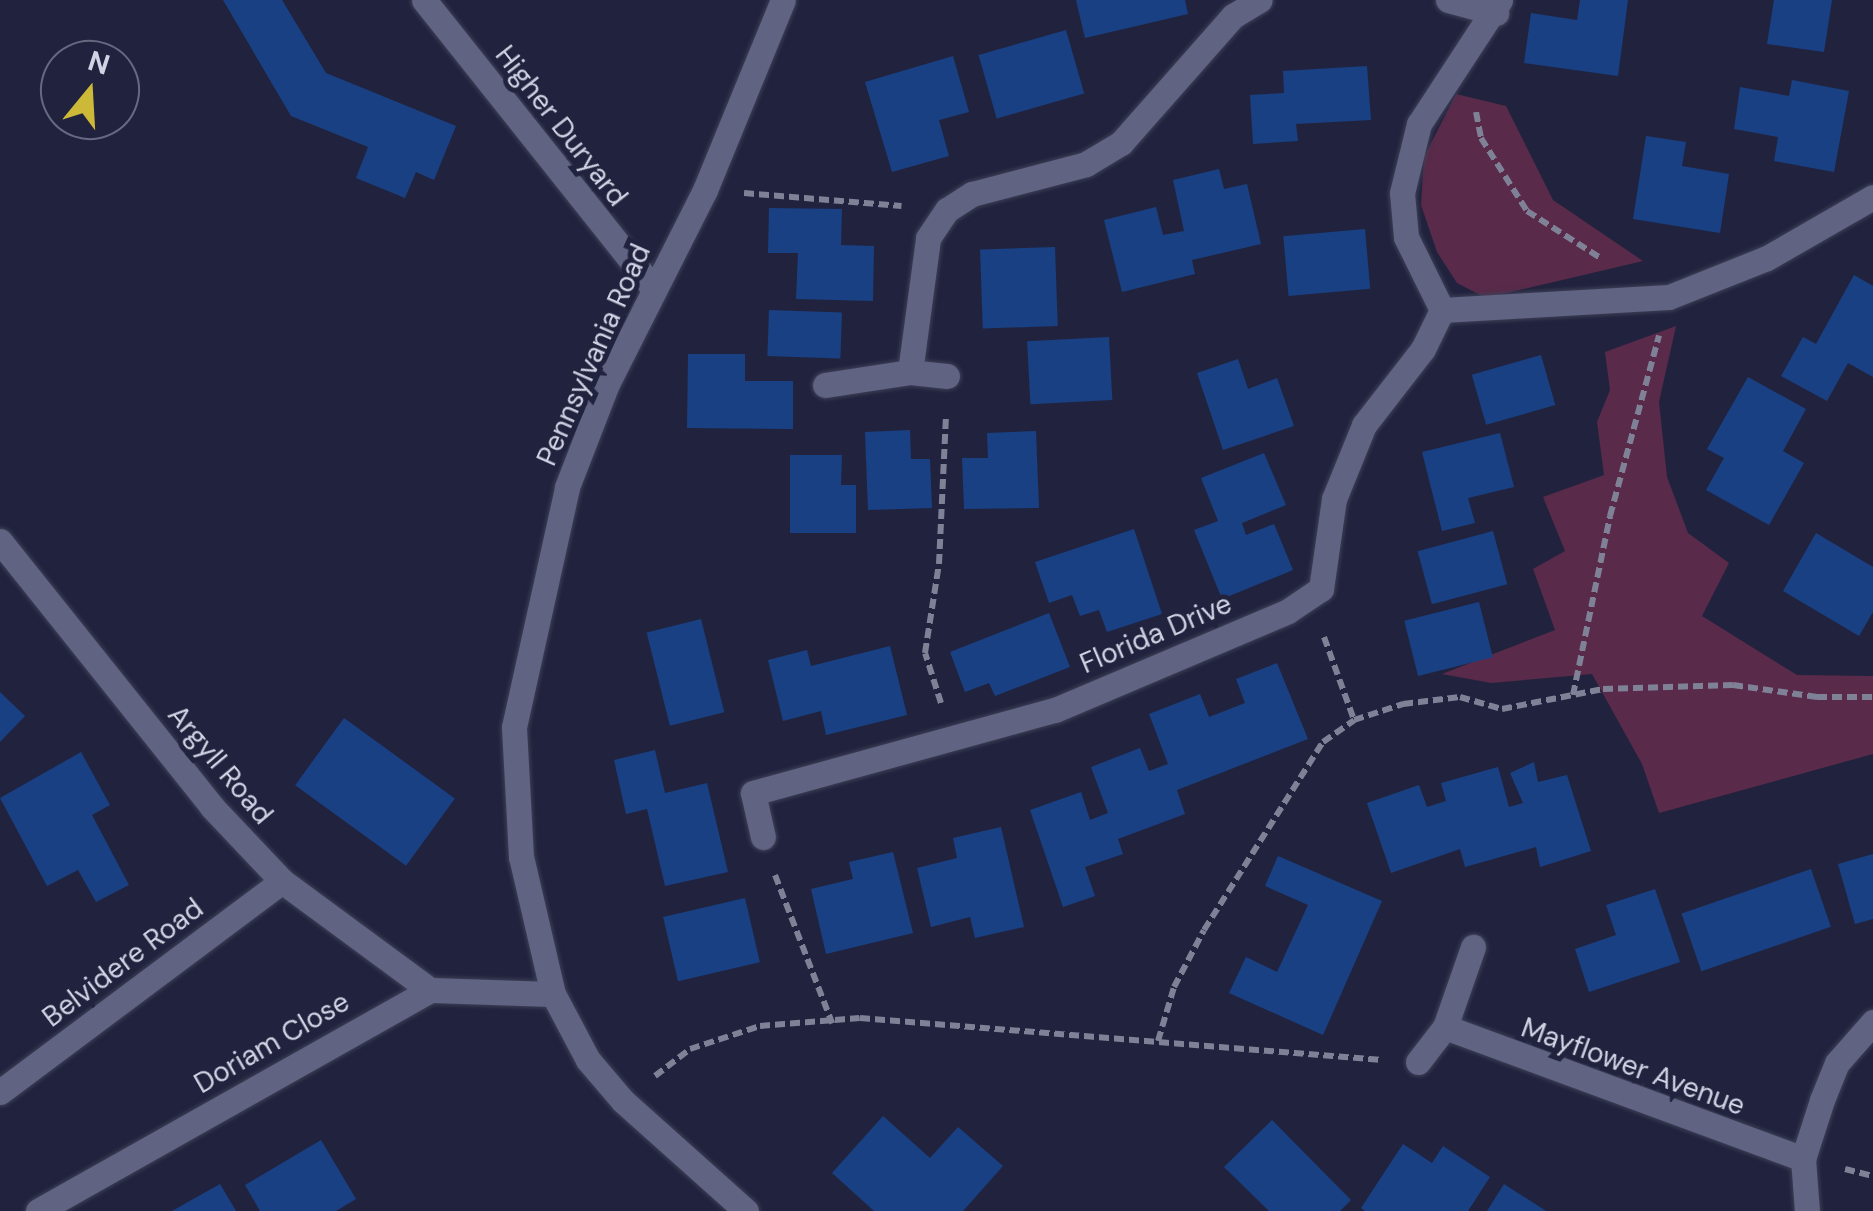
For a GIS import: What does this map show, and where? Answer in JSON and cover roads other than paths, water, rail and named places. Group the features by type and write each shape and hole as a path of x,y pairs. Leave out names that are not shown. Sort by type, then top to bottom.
{"street":[{"name":"Higher Duryard","path":"424,0 653,288"},
{"name":"Pennsylvania Road","path":"746,1211 623,1101 588,1060 553,994 521,857 514,727 568,488 653,288 705,190 783,0"},
{"path":"1448,0 1498,6 1419,124 1402,194 1406,237 1442,310 1670,296 1767,258 1873,197"},
{"path":"910,372 928,238 947,210 972,194 1086,164 1121,143 1251,2"},
{"name":"Florida Drive","path":"763,837 754,793 1054,710 1288,610 1322,589 1334,498 1364,425 1423,348 1442,310"},
{"path":"825,384 910,372 947,376"},
{"name":"Argyll Road","path":"0,540 212,807 282,882 430,990"},
{"name":"Belvidere Road","path":"0,1092 282,882"},
{"path":"1418,1062 1445,1027 1473,947"},
{"path":"430,990 553,994"},
{"name":"Doriam Close","path":"38,1211 430,990"},
{"path":"1806,1211 1803,1159 1838,1063 1873,1022"},
{"name":"Mayflower Avenue","path":"1445,1027 1803,1159"}]}
